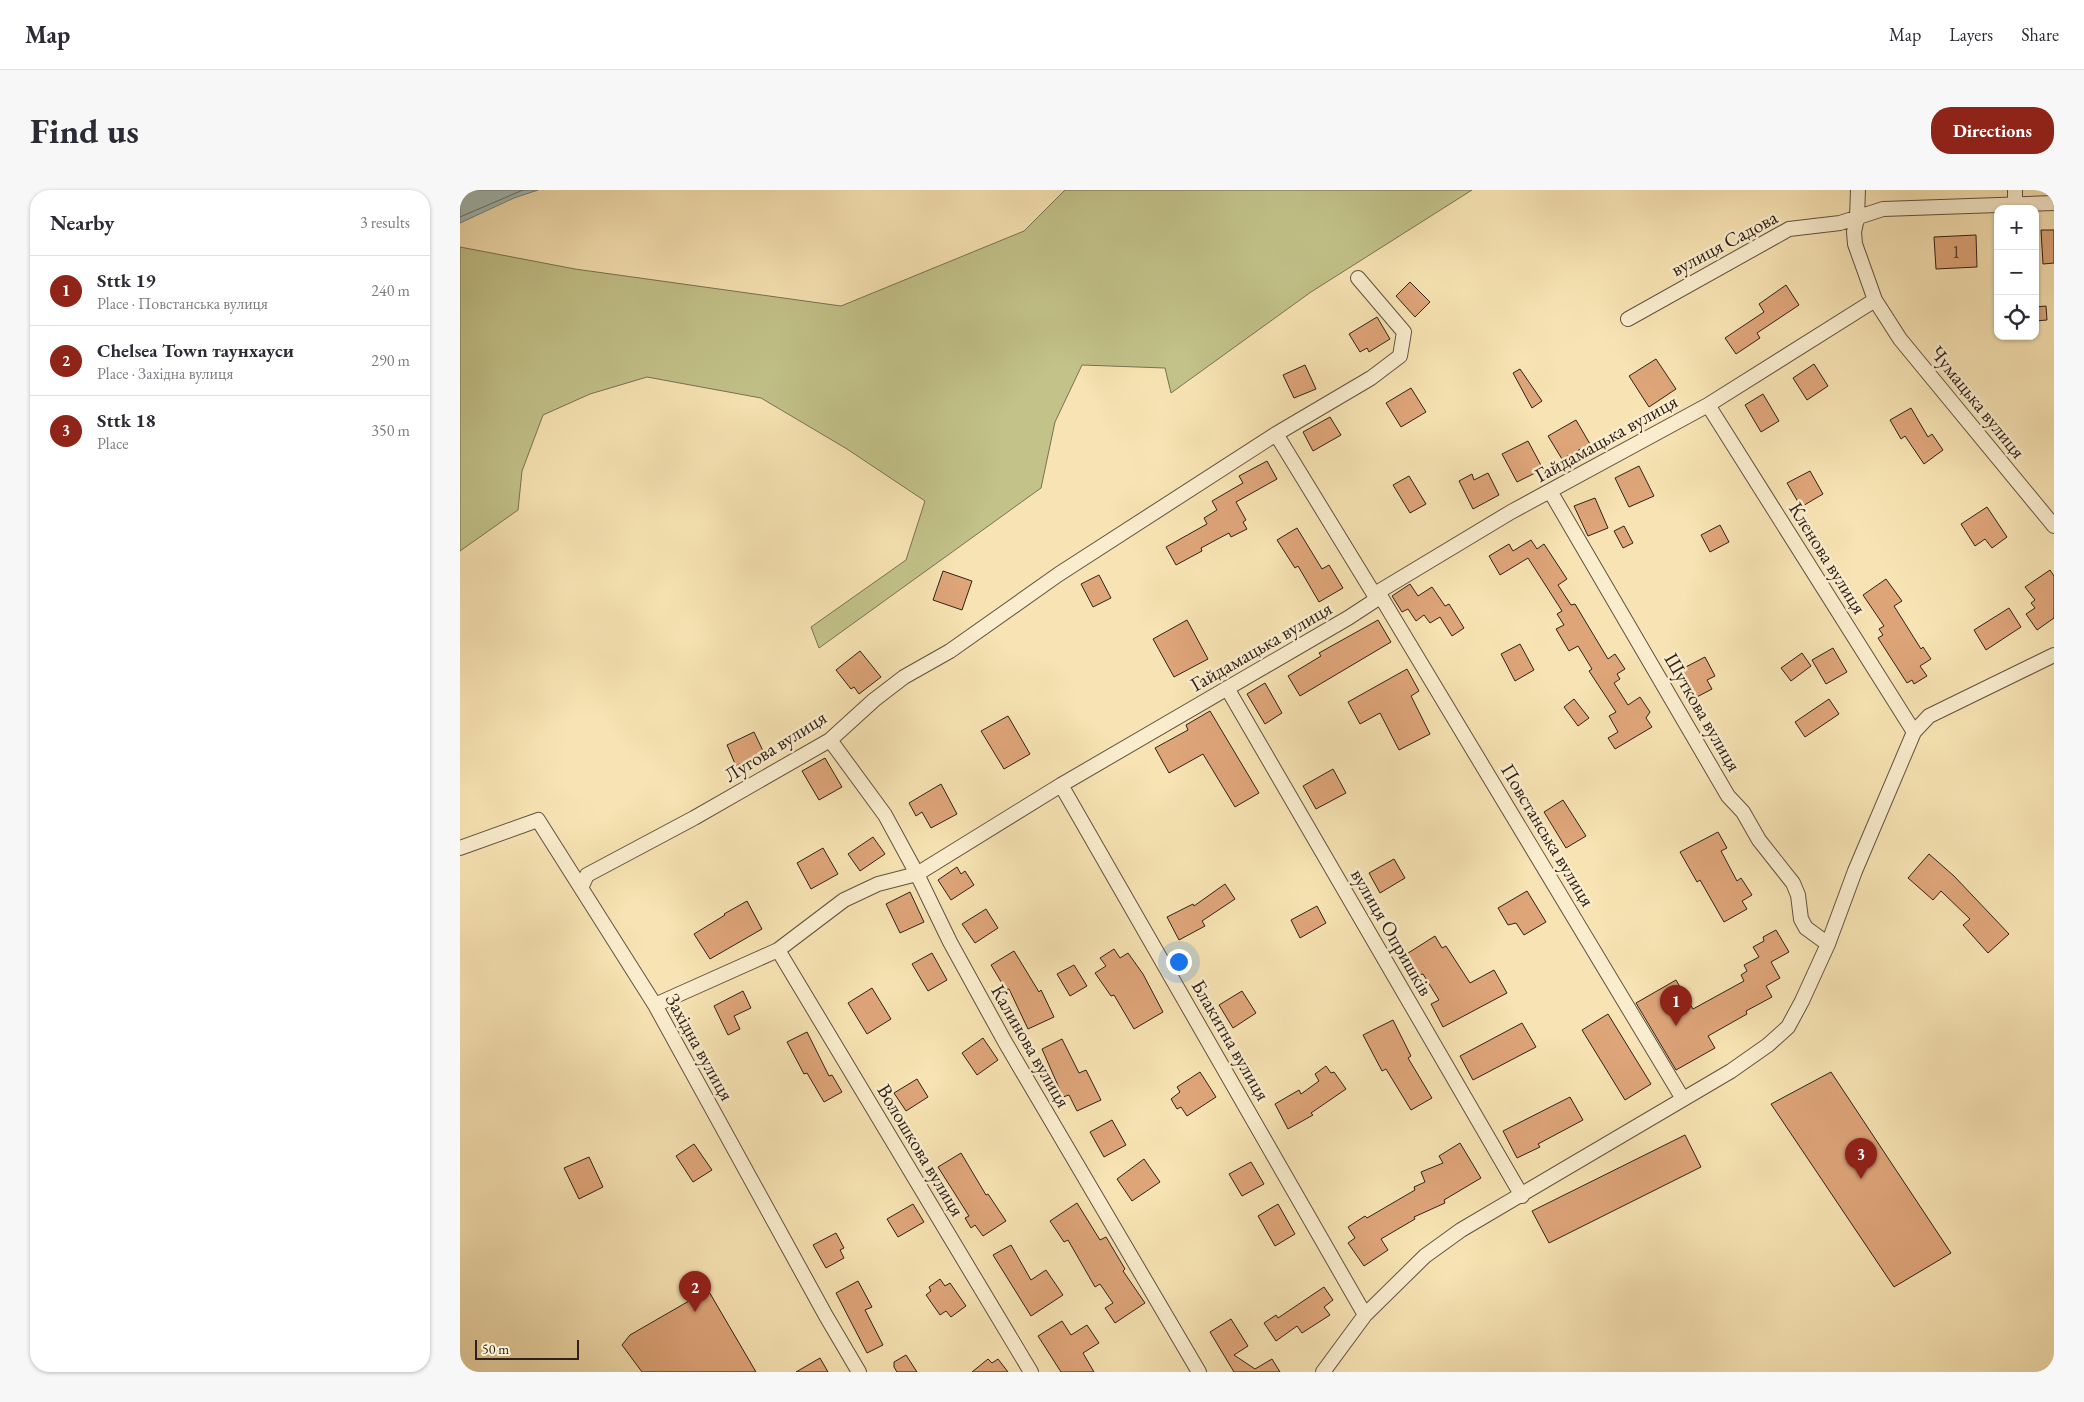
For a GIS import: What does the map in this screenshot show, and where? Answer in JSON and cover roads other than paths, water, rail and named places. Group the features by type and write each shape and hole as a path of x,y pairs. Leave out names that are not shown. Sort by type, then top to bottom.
{"street":[{"name":"Чумацька вулиця","path":"1858,190 1857,218 1854,232 1855,244 1875,300 1900,339 2054,526"},
{"name":"вулиця Садова","path":"1628,319 1789,230 1840,223 1883,209 2015,197 2054,203"},
{"name":"Лугова вулиця","path":"581,888 587,875 694,818 830,740 874,700 904,677 950,651 1059,574 1276,434 1371,378 1400,356 1404,332 1358,278"},
{"name":"Гайдамацька вулиця","path":"654,1005 778,950 844,900 878,884 917,874 1061,785 1348,618 1378,595 1510,512 1708,405 1875,300"},
{"name":"Кленова вулиця","path":"1708,405 1914,732"},
{"name":"Повстанська вулиця","path":"1276,434 1378,595 1684,1099"},
{"name":"Шуткова вулиця","path":"1550,491 1728,796 1743,812 1759,840 1793,883 1798,895 1801,919 1806,928 1828,944"},
{"path":"1323,1372 1364,1315 1425,1256 1461,1230 1522,1196 1731,1071 1768,1045 1788,1027 1802,1002 1828,944 1855,871 1914,732 1929,716 2054,655"},
{"name":"вулиця Опришків","path":"1228,688 1522,1196"},
{"name":"Калинова вулиця","path":"830,740 885,815 917,874 950,942 1005,1042 1199,1372"},
{"name":"Блакитна вулиця","path":"1061,785 1364,1315"},
{"name":"Західна вулиця","path":"460,848 538,820 654,1005 826,1316 859,1372"},
{"name":"Волошкова вулиця","path":"778,950 1030,1372"}],"water":[{"path":"460,190 538,190 514,198 460,223"}],"place":[{"name":"Sttk 19","path":"1676,1026"},
{"name":"Sttk 18","path":"1861,1179"},
{"name":"Chelsea Town таунхауси","path":"695,1312"}]}
